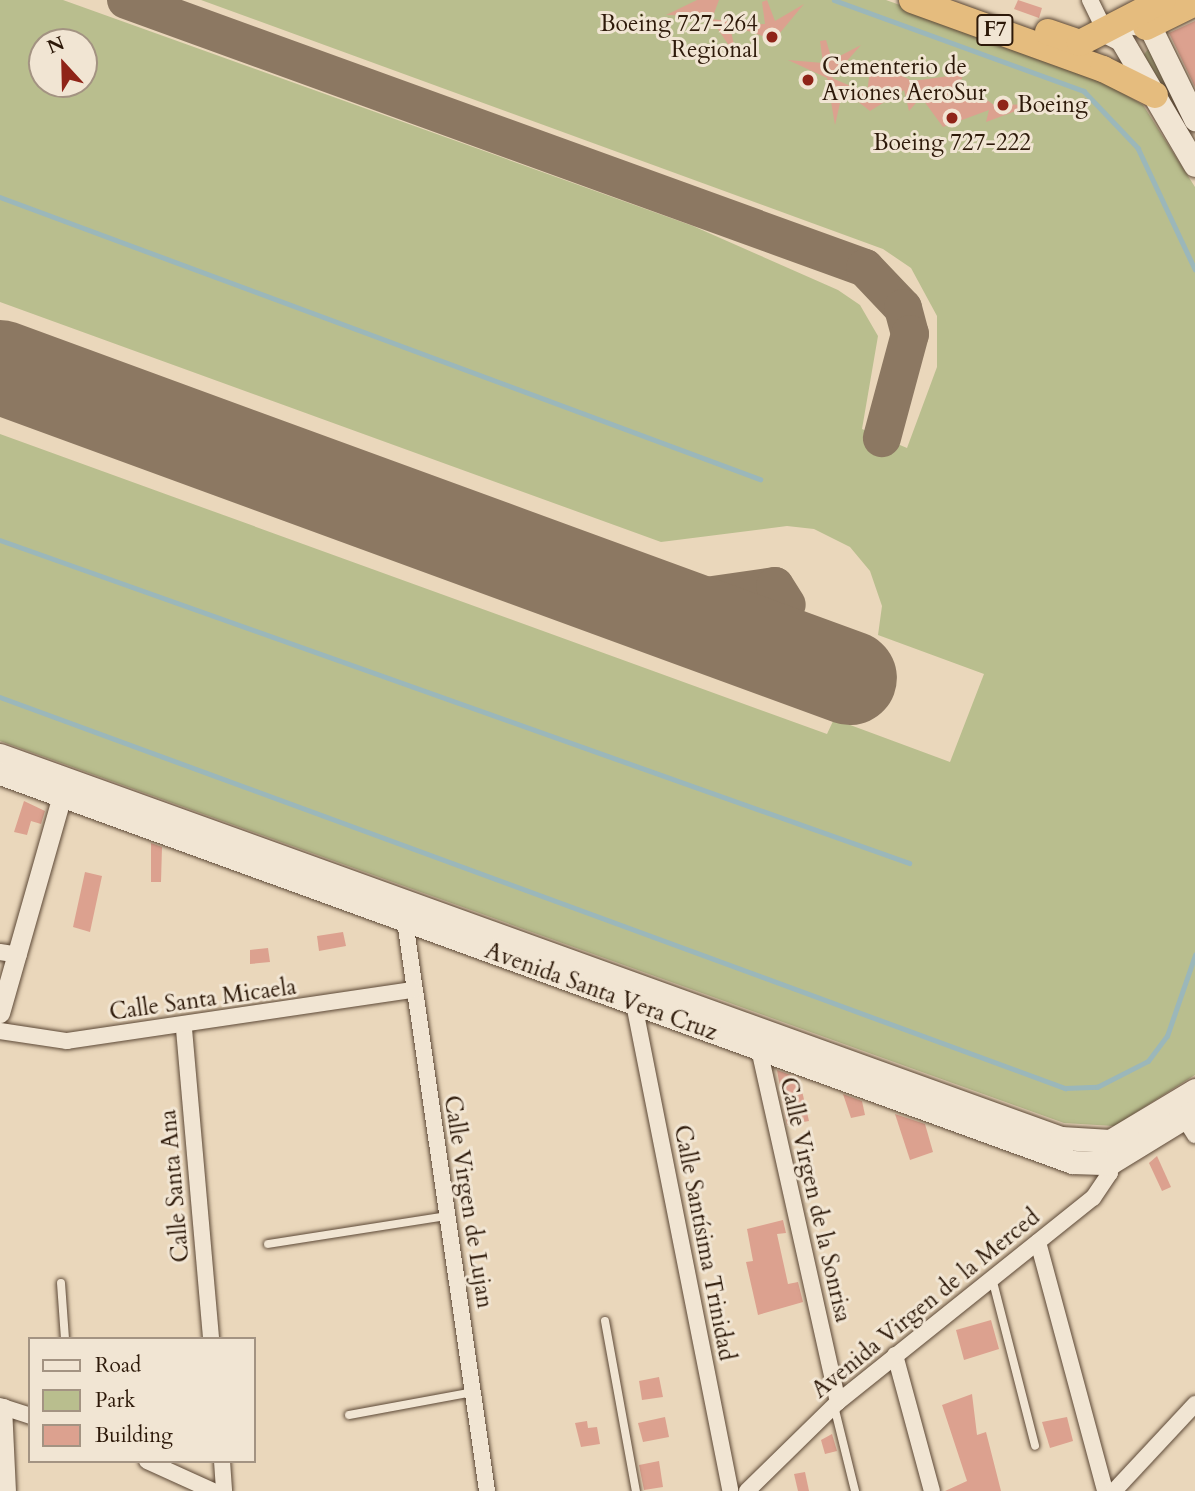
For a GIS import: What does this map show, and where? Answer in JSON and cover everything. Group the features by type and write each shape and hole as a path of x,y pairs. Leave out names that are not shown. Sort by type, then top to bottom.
{"highway":[{"name":"F7","path":"912,0 1075,51"},
{"name":"F7","path":"958,0 1075,51"},
{"path":"1075,51 1116,30 1163,0"},
{"path":"1116,30 1149,25 1195,3"},
{"path":"1075,51 1155,95"}],"main road":[{"path":"1149,25 1189,88 1195,118"},
{"path":"1116,30 1195,165"},
{"name":"Avenida Santa Vera Cruz","path":"0,755 943,1097 1108,1152"},
{"name":"Avenida Santa Vera Cruz","path":"0,773 1072,1162 1108,1152"},
{"path":"1108,1152 1195,1090"},
{"path":"1108,1152 1192,1122"}],"street":[{"path":"1090,0 1116,30"},
{"path":"0,1013 9,953 62,796"},
{"name":"Calle Virgen de Lujan","path":"405,921 487,1491"},
{"name":"Calle Santa Micaela","path":"0,1031 67,1041 184,1028 413,990"},
{"name":"Calle Santísima Trinidad","path":"634,1004 730,1491"},
{"name":"Calle Santa Ana","path":"184,1028 211,1337"},
{"name":"Calle Virgen de la Sonrisa","path":"759,1049 836,1404"},
{"name":"Avenida Virgen de la Merced","path":"747,1491 836,1404 1093,1198 1108,1152"},
{"path":"1038,1242 1105,1491"},
{"path":"895,1355 932,1491"},
{"path":"1114,1491 1195,1404"},
{"path":"8,1491 2,1406 28,1415"},
{"path":"151,1463 213,1491"},
{"path":"222,1463 225,1491"}],"lane":[{"path":"268,1244 447,1216"},
{"path":"992,1278 1035,1446"},
{"path":"61,1283 65,1337"},
{"path":"605,1321 636,1491"},
{"path":"349,1415 473,1392"},
{"path":"836,1404 855,1491"}],"green space":[{"path":"0,0 63,0 693,226 838,290 860,305 878,336 862,429 907,448 937,367 937,316 911,268 883,249 201,0 886,0 1089,73 1143,105 1195,187 1195,1075 1114,1126 1064,1123 0,741 0,434 827,734 834,719 950,762 984,674 878,635 882,606 870,571 850,547 814,529 787,526 661,542 0,302"},
{"path":"1149,48 1159,57 1195,146 1142,57"}],"building":[{"path":"697,0 719,0 713,16 666,15"},
{"name":"Boeing 727-264 Regional","path":"767,0 775,21 804,4 774,40 731,25 765,24 762,2"},
{"path":"1018,0 1042,8 1039,18 1014,9"},
{"path":"711,19 729,21 736,56"},
{"path":"1195,21 1195,87 1169,33"},
{"path":"826,40 832,60 861,45 832,78 867,93 871,62 913,81 963,74 961,82 994,105 1035,104 986,122 989,110 943,127 921,97 909,111 904,90 870,111 843,90 835,125 827,78 788,60 823,63 820,41"},
{"path":"24,801 45,811 41,824 31,821 27,835 14,832"},
{"path":"151,843 162,847 161,882 151,882"},
{"path":"85,872 102,876 90,932 73,927"},
{"path":"343,932 346,946 319,951 317,936"},
{"path":"268,948 270,962 250,964 250,950"},
{"path":"777,1070 799,1078 809,1121 787,1125"},
{"path":"843,1094 862,1101 865,1115 851,1118"},
{"path":"895,1114 925,1124 933,1152 910,1160"},
{"path":"1157,1156 1171,1187 1162,1191 1149,1163"},
{"path":"783,1220 786,1233 777,1234 788,1284 798,1282 803,1302 758,1315 746,1262 753,1261 747,1229"},
{"path":"991,1320 999,1349 964,1360 956,1330"},
{"path":"659,1377 663,1397 642,1400 639,1381"},
{"path":"972,1394 977,1435 986,1432 1001,1491 945,1491 967,1481 942,1405"},
{"path":"665,1417 669,1437 643,1442 638,1423"},
{"path":"1067,1417 1073,1441 1050,1448 1042,1422"},
{"path":"587,1421 588,1428 597,1427 600,1444 581,1447 575,1423"},
{"path":"832,1434 837,1451 825,1454 821,1440"},
{"path":"659,1461 663,1487 644,1490 639,1465"},
{"path":"805,1472 809,1491 798,1491 794,1474"}],"waterway":[{"path":"834,0 1084,91 1138,148 1195,269"},
{"path":"0,197 760,479"},
{"path":"0,540 909,863"},
{"path":"0,697 1065,1088 1097,1087 1148,1061 1167,1036 1195,955"}],"taxiway":[{"path":"126,0 865,268 903,308 910,334 882,438"},
{"path":"650,604 775,586 787,605"}],"runway":[{"path":"0,367 850,678"}],"place":[{"name":"Boeing 727-264 Regional","path":"772,37"},
{"name":"Cementerio de Aviones AeroSur","path":"808,80"},
{"name":"Boeing","path":"1003,105"},
{"name":"Boeing 727-222","path":"952,118"}]}
